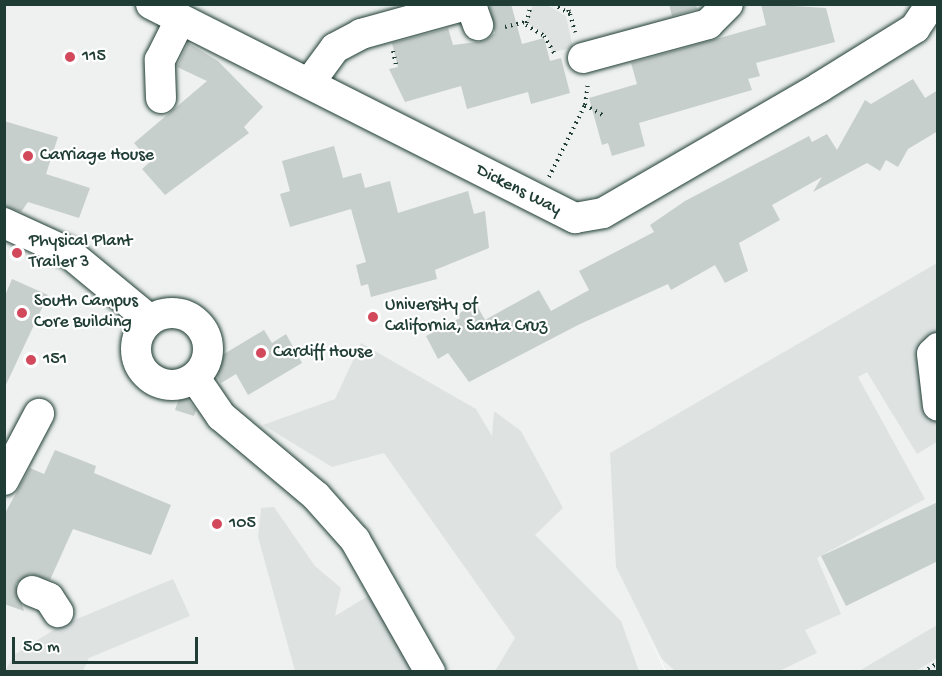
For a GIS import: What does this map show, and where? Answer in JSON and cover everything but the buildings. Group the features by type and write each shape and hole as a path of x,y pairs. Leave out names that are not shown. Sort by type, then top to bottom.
{"street":[{"name":"Dickens Way","path":"151,4 310,82 536,202 575,218 603,213 915,28 931,4"},
{"path":"582,53 708,24 728,4"},
{"path":"310,82 335,48 361,34 462,6 473,10 478,25"},
{"path":"161,98 160,60 180,20"},
{"path":"4,222 69,253 150,320"},
{"path":"172,313 202,328 208,351 195,378 166,385 145,374 135,352 150,320 172,313"},
{"path":"938,348 932,354 938,406"},
{"path":"195,378 221,416 277,462 355,540 430,672"},
{"path":"4,480 39,414"},
{"path":"32,591 49,598 58,612"}],"path":[{"path":"531,4 526,25 544,36 552,54 582,53"},
{"path":"553,4 570,14"},
{"path":"536,202 585,105 590,90 582,53 567,4"},
{"path":"585,105 604,116"},
{"path":"923,672 938,663"}],"shaded area":[{"name":"University of California, Santa Cruz","path":"4,5 937,5 937,671 666,671 644,628 665,671 5,671"},
{"path":"533,5 547,5 566,16 573,48 552,52 547,36 526,22"},
{"path":"937,263 937,442 917,454 867,372 858,377 925,499 817,558 841,614 805,630 817,653 777,672 675,671 662,659 616,567 610,453"},
{"path":"361,343 476,409 492,436 494,411 521,431 563,508 535,535 621,621 639,671 495,671 515,638 384,453 332,467 263,425 335,399"},
{"path":"274,507 315,566 341,588 335,616 378,590 425,671 295,671 258,537 261,508"},
{"path":"173,579 190,616 89,658 83,671 5,671 14,655 60,626"},
{"path":"937,625 937,658 916,671 859,671"}],"place":[{"name":"115","path":"70,57"},
{"name":"Carriage House","path":"28,156"},
{"name":"Physical Plant Trailer 3","path":"17,253"},
{"name":"South Campus Core Building","path":"22,313"},
{"name":"University of California, Santa Cruz","path":"373,317"},
{"name":"Cardiff House","path":"261,353"},
{"name":"151","path":"31,360"},
{"name":"105","path":"217,524"}]}
